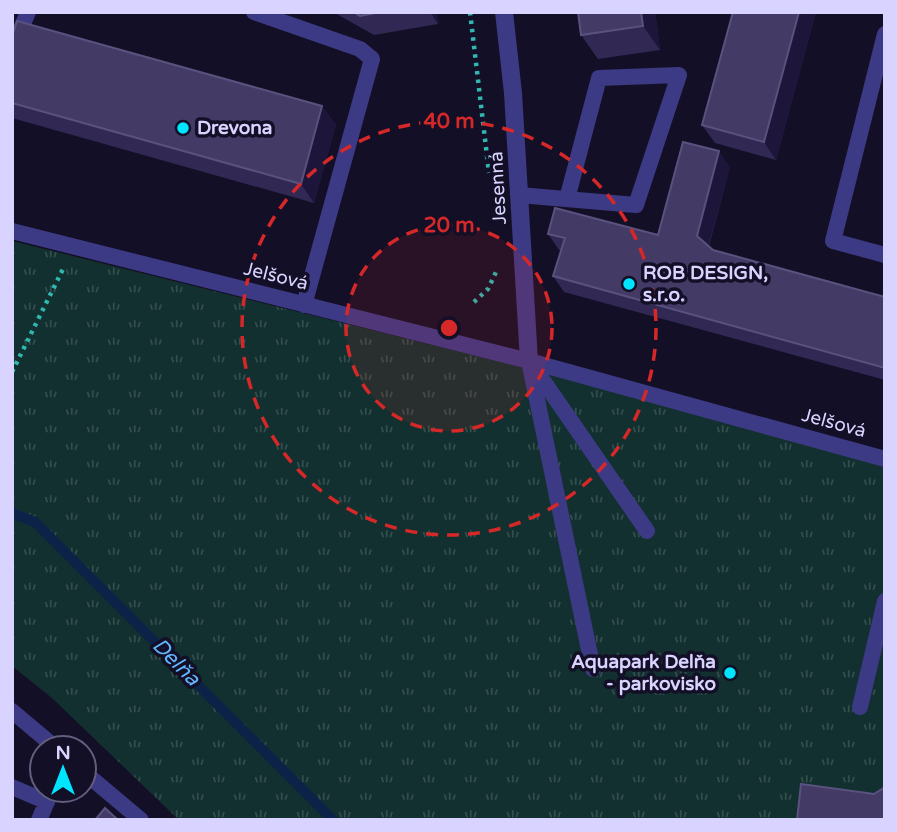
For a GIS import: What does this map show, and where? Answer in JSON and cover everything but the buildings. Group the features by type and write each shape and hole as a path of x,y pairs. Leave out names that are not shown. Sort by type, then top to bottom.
{"street":[{"name":"Jesenná","path":"504,12 513,93 529,361"}],"lane":[{"path":"12,51 28,12"},
{"path":"254,12 360,50 372,59 304,305"},
{"path":"885,34 833,241 885,255"},
{"path":"519,195 636,205 679,75 599,78 567,199"},
{"name":"Jelšová","path":"12,231 529,361 885,459"},
{"path":"529,361 648,531"},
{"path":"529,361 593,669"},
{"path":"860,708 885,601"},
{"path":"12,711 39,734"},
{"path":"98,784 141,820"}],"path":[{"path":"470,12 489,176"},
{"path":"12,372 74,246"},
{"path":"474,302 488,289 497,270"}],"green space":[{"path":"12,241 885,460 885,820 179,820 98,742 98,734 89,734 52,698 12,666"}],"waterway":[{"name":"Delňa","path":"12,513 35,522 333,820"}],"place":[{"name":"Drevona","path":"183,128"},
{"name":"ROB DESIGN, s.r.o.","path":"629,284"},
{"name":"Aquapark Delňa - parkovisko","path":"730,673"}]}
